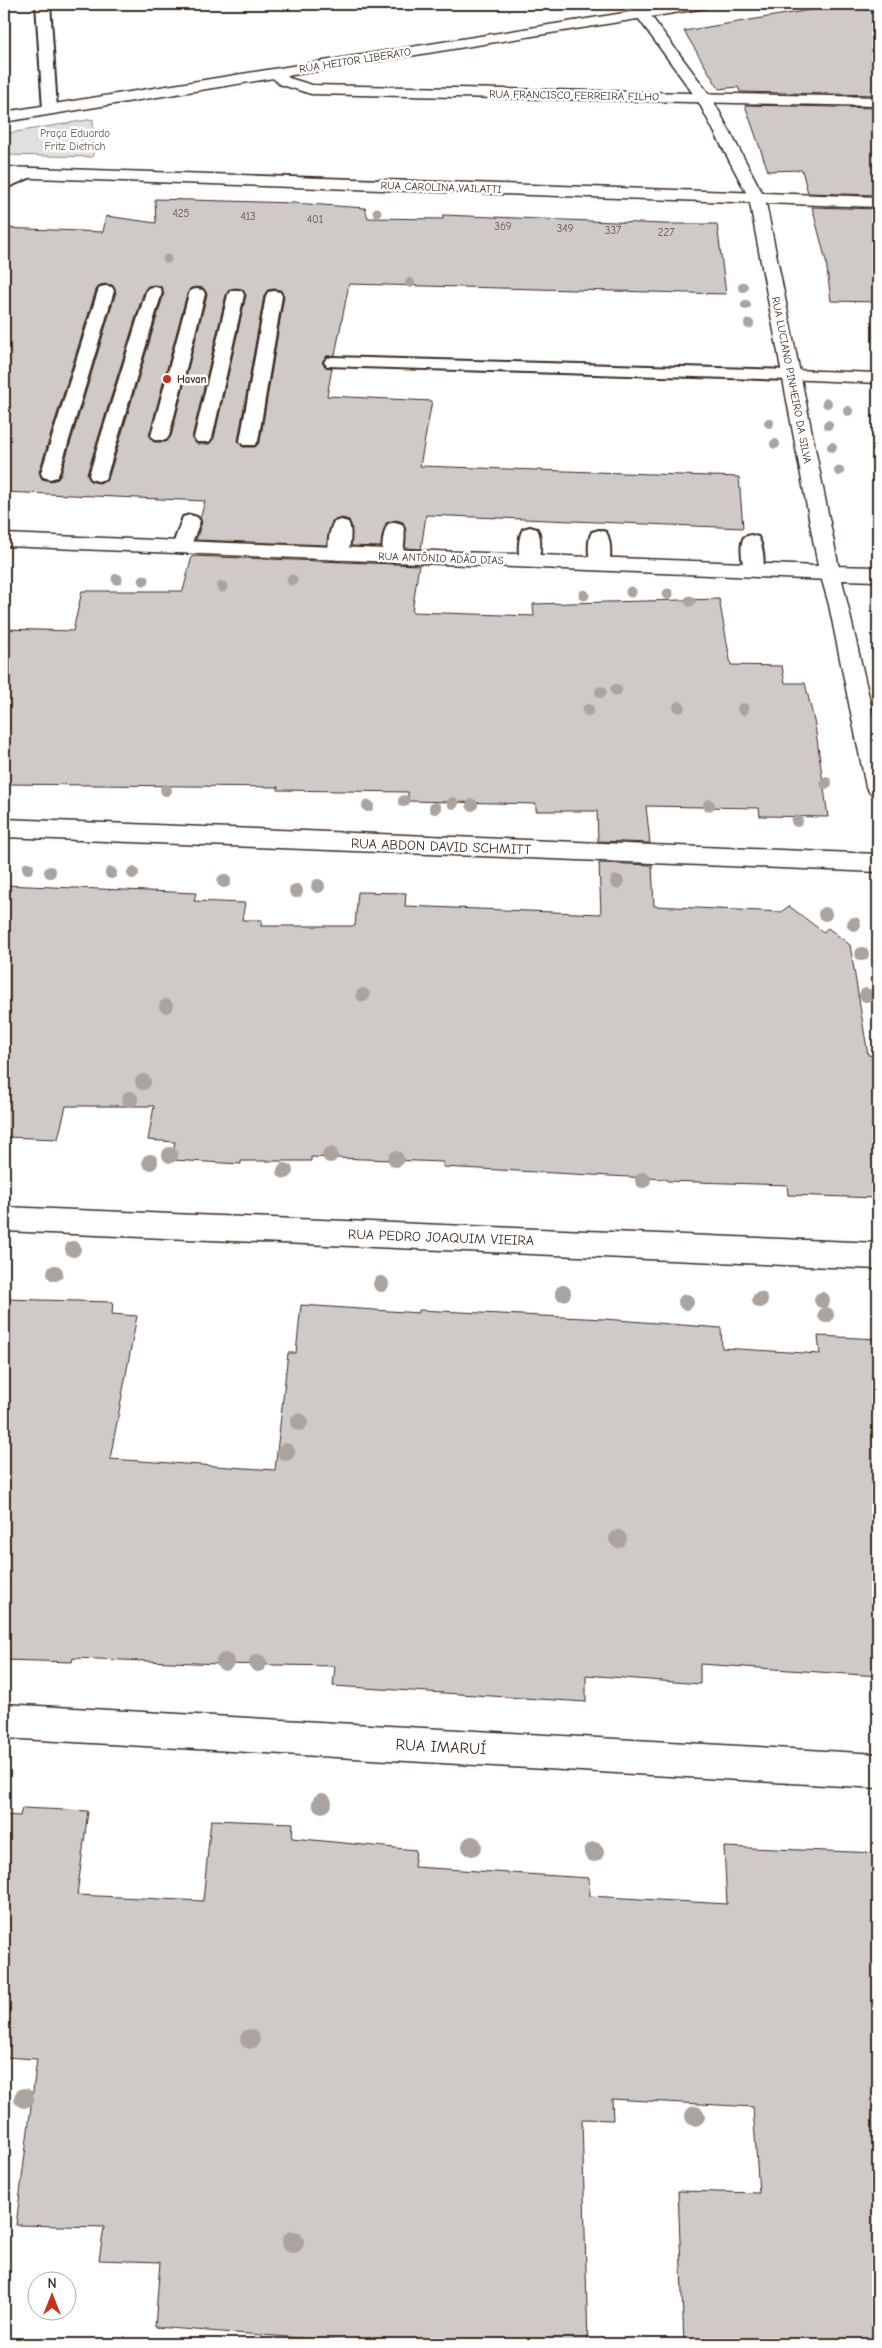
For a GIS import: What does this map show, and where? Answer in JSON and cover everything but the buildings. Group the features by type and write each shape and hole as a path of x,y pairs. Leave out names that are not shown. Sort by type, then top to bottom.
{"main road":[{"name":"RUA HEITOR LIBERATO","path":"4,117 275,73 639,9 706,4"},
{"name":"RUA LUCIANO PINHEIRO DA SILVA","path":"639,9 704,98 756,198 830,573 839,606 878,787"},
{"name":"RUA FRANCISCO FERREIRA FILHO","path":"275,73 284,82 311,89 878,102"},
{"name":"RUA CAROLINA VAILATTI","path":"4,172 878,202"},
{"path":"792,375 878,378"},
{"name":"RUA ANTÔNIO ADÃO DIAS","path":"4,540 529,562 878,574"},
{"name":"RUA ABDON DAVID SCHMITT","path":"4,828 878,863"},
{"name":"RUA PEDRO JOAQUIM VIEIRA","path":"4,1219 878,1256"},
{"name":"RUA IMARUÍ","path":"4,1721 878,1771"}],"lane":[{"path":"43,4 50,109"},
{"path":"4,184 29,173"},
{"path":"50,473 106,291"},
{"path":"98,476 154,292"},
{"path":"160,436 196,294"},
{"path":"203,438 236,295"},
{"path":"249,441 274,296"},
{"path":"333,362 792,375"},
{"path":"182,547 190,521"},
{"path":"338,554 341,526"},
{"path":"392,556 395,528"},
{"path":"529,562 530,533"},
{"path":"599,536 600,564"},
{"path":"751,541 754,570"}],"green space":[{"name":"Praça Eduardo Fritz Dietrich","path":"93,119 93,157 4,155 4,134"}],"place":[{"name":"Havan","path":"167,379"}]}
